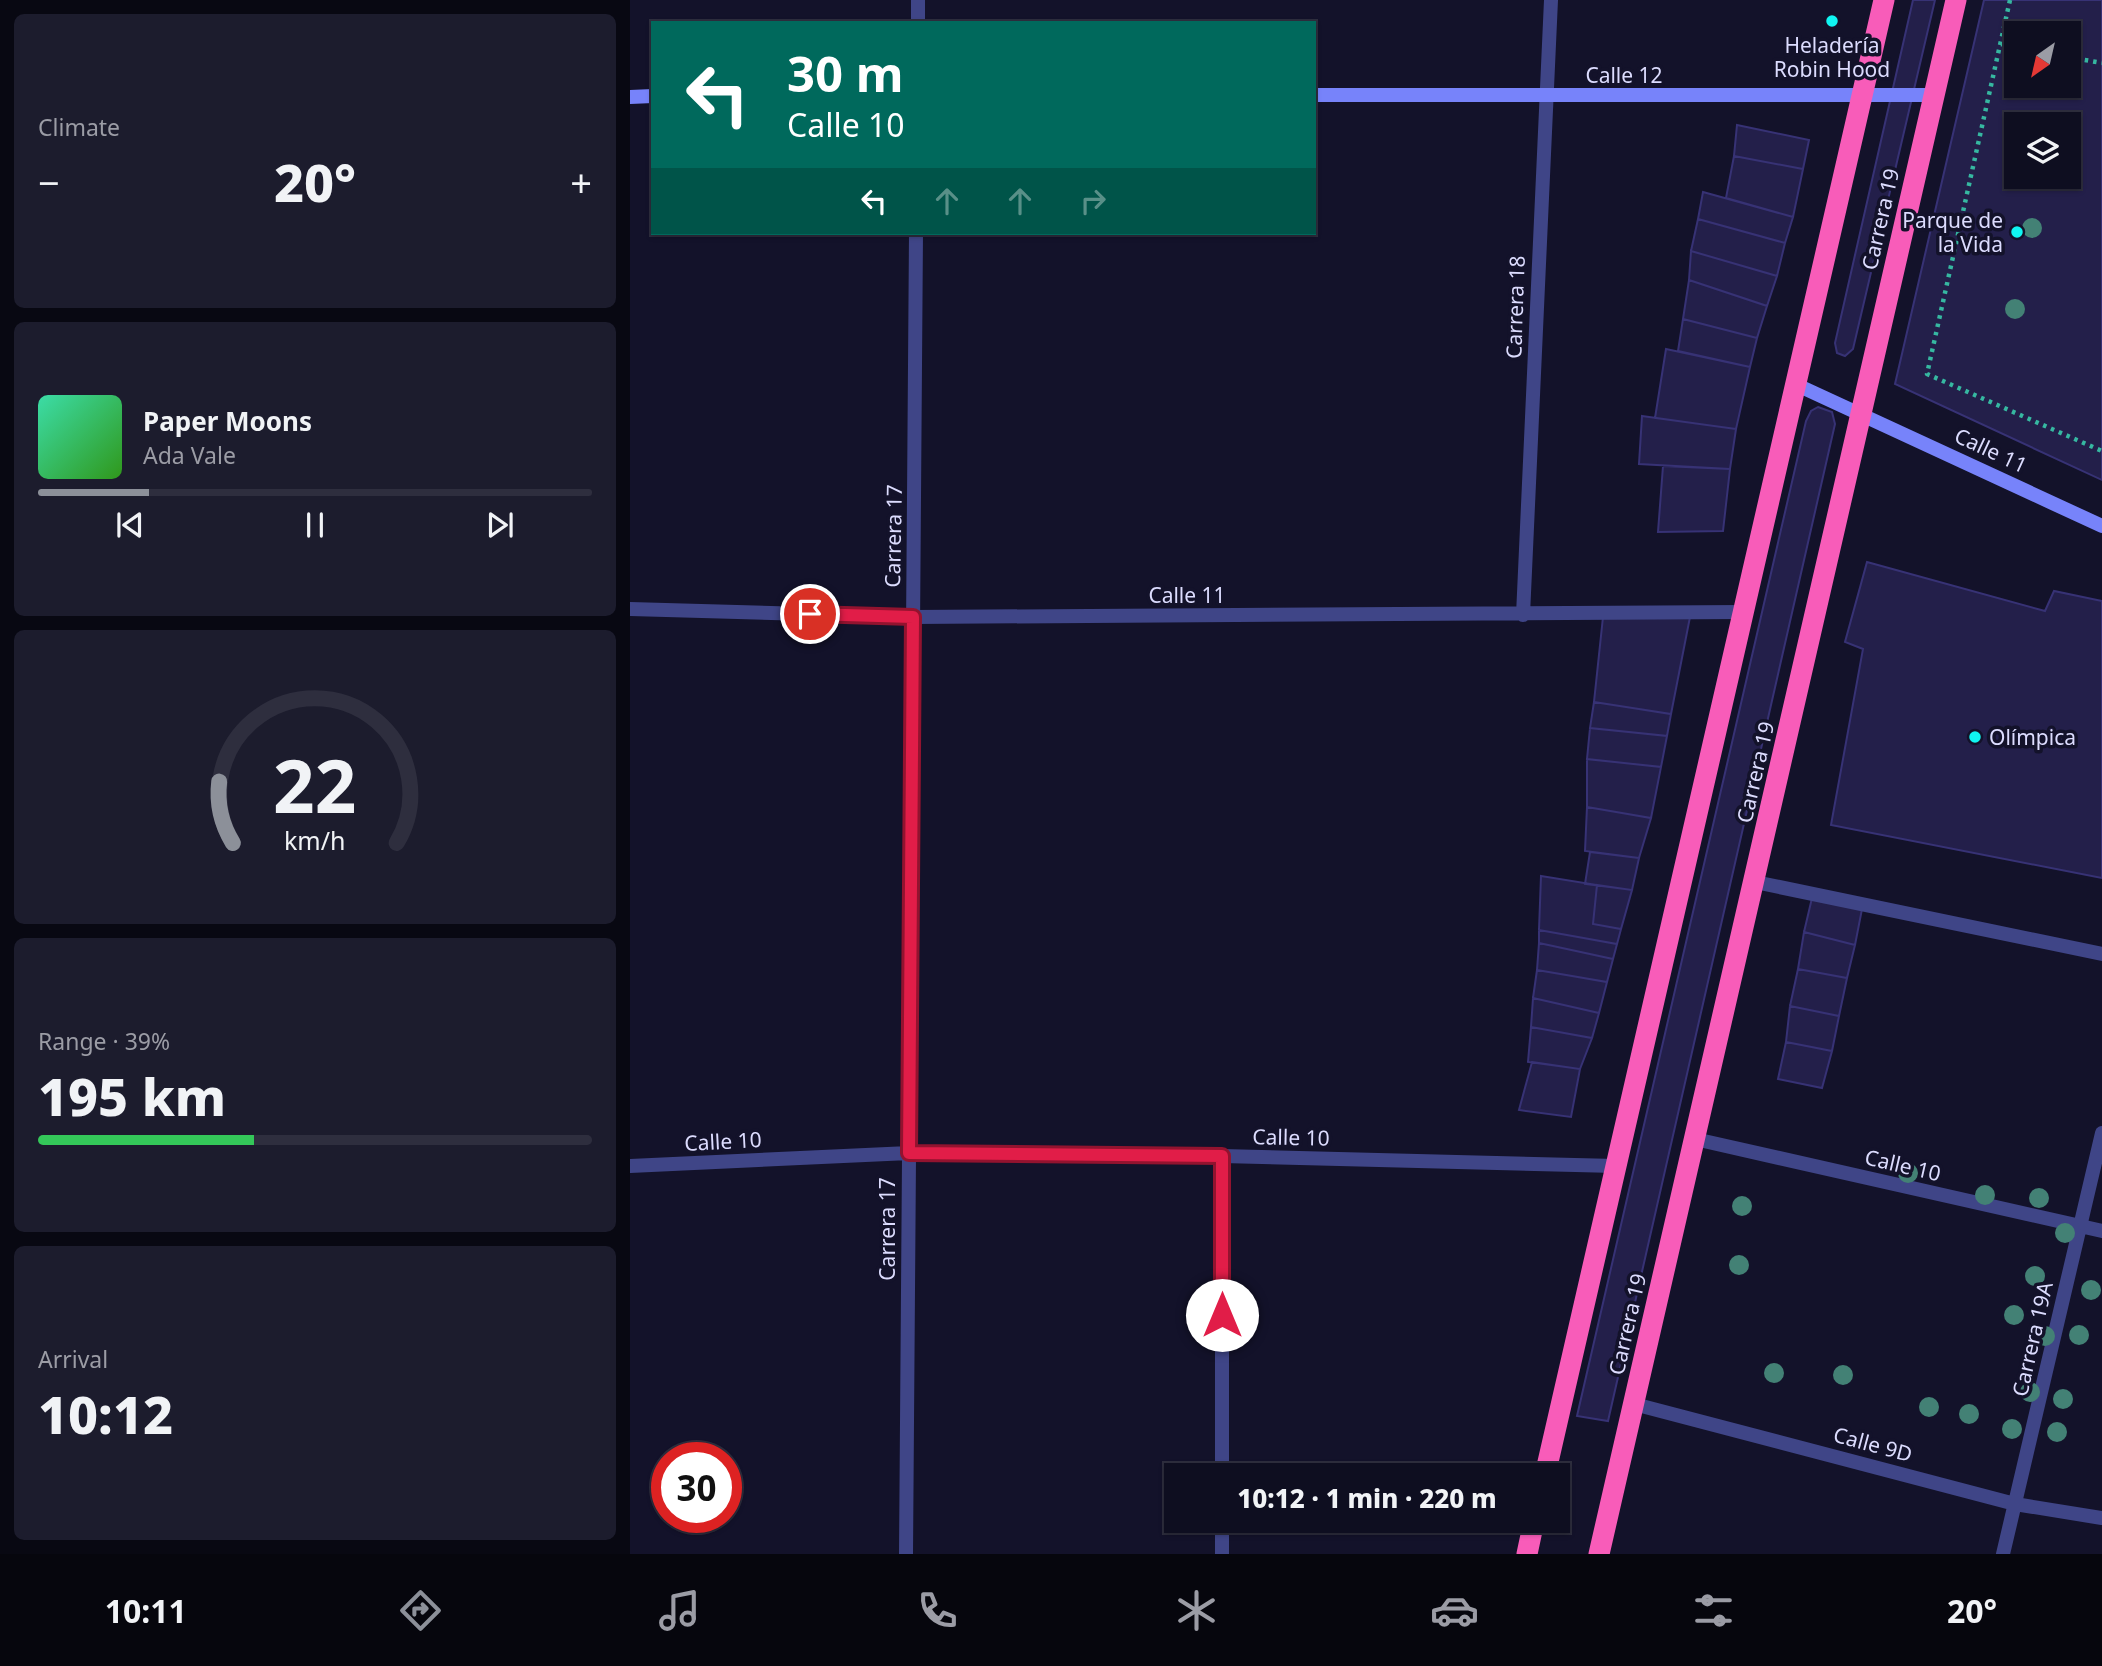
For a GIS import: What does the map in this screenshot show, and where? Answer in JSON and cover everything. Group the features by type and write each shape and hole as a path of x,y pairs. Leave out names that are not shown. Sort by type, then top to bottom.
{"highway":[{"name":"Carrera 19","path":"1548,1463 1884,0"},
{"name":"Carrera 19","path":"1599,1554 1956,0"},
{"path":"1527,1554 1531,1533"}],"street":[{"path":"918,0 918,21"},
{"name":"Carrera 18","path":"1523,615 1550,0"},
{"name":"Calle 12","path":"1316,95 1933,95"},
{"path":"630,97 651,96"},
{"name":"Carrera 17","path":"906,1554 916,235"},
{"name":"Calle 11","path":"1797,385 2102,526"},
{"name":"Calle 11","path":"630,609 913,617 1744,612"},
{"path":"1755,882 2102,954"},
{"name":"Carrera 19A","path":"2003,1554 2102,1133"},
{"name":"Calle 10","path":"1695,1139 2102,1231"},
{"name":"Calle 10","path":"630,1166 909,1153 1222,1156 1616,1166"},
{"path":"1222,1156 1222,1463"},
{"name":"Calle 9D","path":"1634,1404 2015,1504 2102,1518"},
{"path":"1222,1533 1222,1554"}],"path":[{"path":"2010,0 1927,374 2102,450"},
{"path":"2081,59 2102,63"}],"building":[{"path":"1913,0 1935,0 1853,349 1845,356 1837,353 1835,343"},
{"name":"Parque de la Vida","path":"1984,0 2102,0 2102,480 1895,384"},
{"path":"1737,125 1809,140 1803,169 1734,156"},
{"path":"1734,156 1803,169 1793,217 1726,198"},
{"path":"1703,192 1793,217 1785,243 1698,219"},
{"path":"1698,219 1785,243 1777,276 1691,251"},
{"path":"1691,251 1777,276 1767,306 1689,280"},
{"path":"1689,280 1767,306 1757,338 1683,319"},
{"path":"1683,319 1757,338 1750,367 1678,351"},
{"path":"1666,349 1750,367 1736,429 1655,418"},
{"path":"1818,407 1832,412 1835,424 1608,1421 1577,1416 1806,421 1811,411"},
{"path":"1642,416 1736,429 1730,469 1639,464"},
{"path":"1663,466 1730,469 1723,531 1658,532"},
{"name":"Olímpica","path":"1867,562 2045,611 2054,591 2102,601 2102,878 1831,825 1863,649 1845,642"},
{"path":"1603,617 1690,617 1671,714 1594,702"},
{"path":"1594,702 1671,714 1667,736 1590,728"},
{"path":"1590,728 1667,736 1661,767 1587,759"},
{"path":"1587,759 1661,767 1651,818 1587,807"},
{"path":"1587,807 1651,818 1639,858 1585,851"},
{"path":"1590,852 1639,858 1632,890 1585,884"},
{"path":"1541,876 1597,885 1593,924 1621,929 1617,944 1539,930"},
{"path":"1597,885 1632,890 1621,929 1593,924"},
{"path":"1812,898 1862,909 1855,945 1804,932"},
{"path":"1539,930 1617,944 1613,959 1539,943"},
{"path":"1804,932 1855,945 1847,978 1798,969"},
{"path":"1539,943 1613,959 1607,982 1537,970"},
{"path":"1798,969 1847,978 1839,1016 1790,1006"},
{"path":"1537,970 1607,982 1599,1013 1533,998"},
{"path":"1533,998 1599,1013 1592,1038 1531,1027"},
{"path":"1790,1006 1839,1016 1832,1051 1786,1042"},
{"path":"1531,1027 1592,1038 1580,1069 1528,1062"},
{"path":"1786,1042 1832,1051 1822,1088 1778,1079"},
{"path":"1532,1062 1580,1069 1571,1117 1519,1110"}],"place":[{"name":"Heladería Robin Hood","path":"1832,21"},
{"name":"Parque de la Vida","path":"2017,232"},
{"name":"Olímpica","path":"1975,737"}],"route":[{"path":"810,614 913,617 909,1153 1222,1156 1222,1315"}]}
